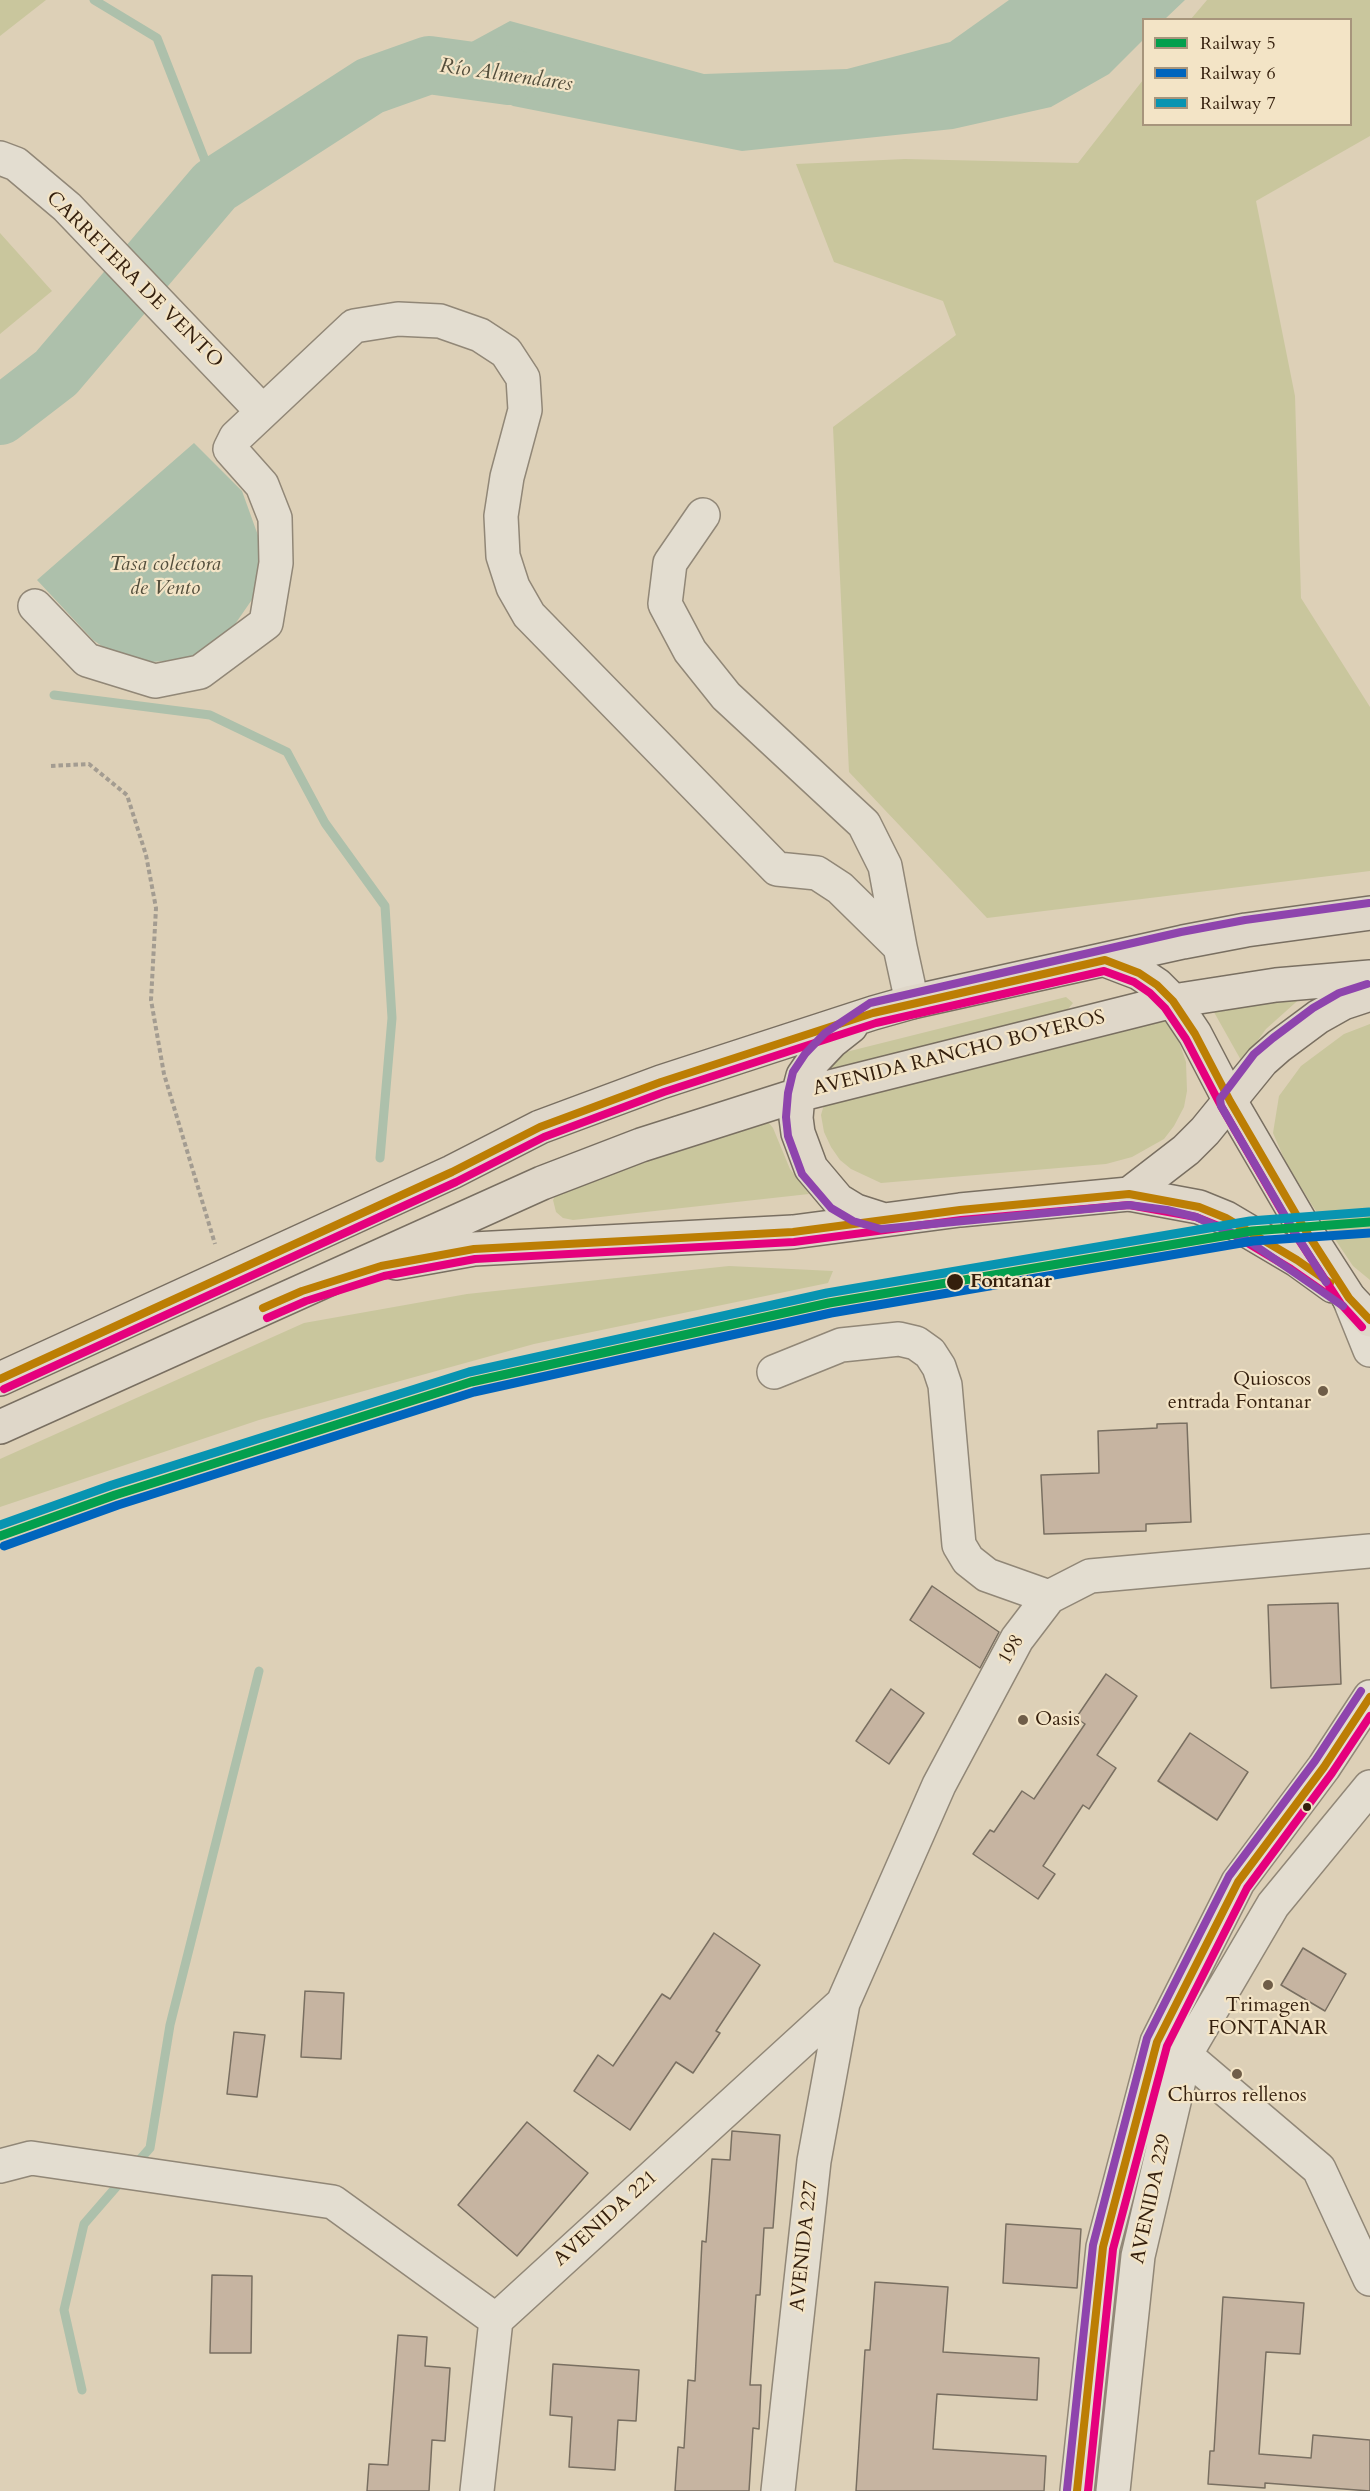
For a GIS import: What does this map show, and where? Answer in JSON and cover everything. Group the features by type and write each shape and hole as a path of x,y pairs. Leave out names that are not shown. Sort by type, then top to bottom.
{"main road":[{"path":"0,1379 452,1172 540,1127 661,1082 912,1002 1246,930 1370,913"},
{"path":"1105,960 1139,974 1157,985 1173,1001 1195,1034 1230,1101 1304,1228 1360,1309"},
{"name":"AVENIDA RANCHO BOYEROS","path":"0,1427 542,1183 641,1145 798,1095 1173,1001 1276,985 1370,977"},
{"path":"1129,1194 1186,1150 1262,1061 1279,1046 1318,1017 1370,994"},
{"path":"873,1013 832,1041 814,1060 803,1076 798,1095 796,1118 798,1133 811,1168 838,1200 856,1211 881,1220"},
{"path":"302,1291 381,1266 474,1249 794,1232 881,1220 1129,1194 1199,1207 1226,1218 1297,1260 1360,1309"}],"street":[{"name":"CARRETERA DE VENTO","path":"0,158 16,164 67,207 262,411"},
{"path":"35,606 87,660 155,681 200,672 266,623 276,563 275,518 262,485 230,449 236,437 354,326 398,319 440,321 480,335 506,352 523,378 525,410 507,477 501,516 503,556 513,587 529,615 777,869 817,873 840,888 900,947"},
{"path":"703,515 670,563 666,604 690,651 726,696 864,824 885,866 912,1002"},
{"path":"1360,1309 1370,1350"},
{"path":"774,1372 841,1345 899,1340 916,1343 930,1353 945,1385 959,1545 968,1560 987,1575 1049,1597"},
{"name":"198","path":"843,2002 939,1785 1017,1639 1049,1597 1090,1576 1370,1551"},
{"name":"AVENIDA 229","path":"1077,2491 1103,2247 1171,2049 1238,1882 1324,1767 1370,1697"},
{"path":"1324,1767 1367,1797"},
{"name":"AVENIDA 229","path":"1113,2491 1138,2256 1171,2049 1273,1905 1367,1797"},
{"name":"AVENIDA 221","path":"496,2320 843,2002"},
{"name":"AVENIDA 227","path":"778,2491 814,2161 843,2002"},
{"path":"1171,2049 1318,2169 1363,2245 1370,2279"},
{"path":"0,2166 31,2158 333,2202 496,2320 477,2491"}],"path":[{"path":"51,766 89,764 127,795 146,855 156,908 151,1000 164,1074 224,1276"}],"shaded area":[{"path":"0,0 46,0 0,36"},
{"path":"1207,0 1370,0 1370,136 1256,201 1295,396 1301,598 1370,707 1370,871 987,918 849,772 833,427 956,335 943,301 834,262 796,164 905,159 1078,163 1142,81 1142,126 1352,126 1352,18 1192,18"},
{"path":"0,233 52,291 0,334"},
{"path":"1304,995 1266,1029 1242,1062 1210,1005"},
{"path":"1066,997 1073,1003 1068,1009 817,1081 842,1053"},
{"path":"1166,1021 1179,1042 1186,1062 1187,1091 1184,1107 1164,1139 1132,1157 1106,1164 881,1183 851,1169 840,1160 824,1132 821,1115 825,1101"},
{"path":"1370,1024 1370,1280 1353,1266 1312,1205 1286,1163 1273,1133 1279,1096 1301,1066 1344,1034"},
{"path":"765,1118 773,1128 790,1169 809,1194 573,1220 563,1218 556,1212 553,1200 559,1189"},
{"path":"729,1266 833,1271 828,1283 534,1344 259,1420 0,1507 0,1459 304,1323 467,1294"}],"water":[{"path":"1009,0 1185,0 1166,18 1142,18 1142,41 1109,74 1051,107 953,129 742,151 513,106 429,65 510,21 704,74 847,69 950,42"},
{"name":"Tasa colectora de Vento","path":"194,443 242,491 260,541 260,588 231,630 204,654 178,660 151,662 112,653 93,640 37,580"}],"building":[{"path":"1187,1423 1191,1522 1146,1524 1146,1531 1044,1534 1041,1475 1099,1473 1098,1431 1157,1428 1157,1424"},
{"path":"932,1586 999,1632 980,1668 910,1620"},
{"path":"1338,1603 1341,1684 1271,1688 1268,1605"},
{"path":"1106,1674 1137,1696 1097,1755 1116,1768 1089,1809 1083,1805 1043,1866 1055,1874 1038,1899 973,1854 990,1830 994,1832 1022,1791 1034,1799 1085,1724 1076,1718"},
{"path":"891,1689 924,1713 889,1764 856,1741"},
{"path":"1190,1733 1248,1772 1217,1820 1158,1781"},
{"path":"714,1933 760,1965 716,2031 720,2033 693,2073 676,2062 630,2130 574,2091 598,2055 613,2066 662,1994 670,1999"},
{"path":"1303,1948 1346,1974 1325,2011 1281,1985"},
{"path":"305,1991 344,1993 341,2059 301,2057"},
{"path":"234,2032 265,2035 257,2097 227,2094"},
{"path":"527,2122 588,2173 517,2256 458,2205"},
{"path":"732,2131 780,2135 773,2228 764,2228 760,2295 756,2295 750,2385 761,2385 759,2429 753,2428 749,2491 675,2491 678,2447 684,2448 688,2380 695,2381 702,2241 706,2242 712,2159 730,2160"},
{"path":"1006,2224 1081,2229 1077,2288 1003,2283"},
{"path":"212,2275 252,2276 251,2353 210,2353"},
{"path":"875,2282 948,2287 943,2352 1039,2358 1037,2400 937,2394 933,2449 1046,2456 1044,2491 856,2491 865,2350 870,2350"},
{"path":"1223,2297 1304,2303 1300,2354 1266,2352 1259,2454 1311,2458 1313,2435 1370,2440 1370,2491 1265,2483 1265,2488 1208,2484 1210,2451 1214,2451"},
{"path":"398,2335 427,2337 425,2366 450,2368 445,2441 432,2440 429,2491 367,2491 369,2464 388,2465"},
{"path":"553,2364 639,2370 636,2421 618,2420 615,2470 569,2467 572,2417 550,2415"}],"waterway":[{"path":"94,0 157,38 215,186"},
{"name":"Río Almendares","path":"0,416 56,373 215,186 370,86 429,65 509,76"},
{"path":"54,695 210,715 287,752 325,823 385,906 392,1018 380,1158"},
{"path":"135,2165 150,2148 170,2025 259,1671"},
{"path":"82,2390 64,2310 84,2224 124,2178"}],"rail line":[{"name":"7","path":"0,1525 112,1485 469,1372 827,1293 1250,1221 1369,1212"},
{"name":"5","path":"0,1536 115,1495 471,1382 829,1303 1252,1231 1370,1222"},
{"name":"6","path":"4,1546 118,1505 474,1392 831,1313 1253,1241 1370,1233"}],"transit line":[{"path":"1343,1306 1247,1240 1196,1217 1167,1210 1129,1205 881,1229 853,1221 831,1208 802,1174 788,1136 786,1117 793,1072 805,1054 825,1033 870,1003 1181,932 1245,920 1369,903"},
{"path":"0,1379 452,1172 540,1127 661,1082 873,1013 1105,960 1139,973 1157,985 1173,1001 1195,1034 1230,1101 1304,1228 1349,1298 1370,1320"},
{"path":"4,1389 456,1182 544,1137 664,1092 876,1023 1104,971 1134,982 1150,993 1165,1008 1186,1039 1221,1106 1295,1234 1341,1304 1362,1327"},
{"path":"1326,1282 1221,1106 1220,1099 1254,1054 1273,1038 1313,1008 1339,993 1367,984"},
{"path":"263,1308 302,1291 381,1266 474,1249 793,1232 960,1210 1129,1194 1199,1207 1226,1218 1297,1260 1330,1283"},
{"path":"267,1318 306,1301 384,1276 475,1259 794,1242 961,1220 1129,1205 1196,1217 1221,1227 1291,1269 1324,1292"},
{"path":"1067,2490 1093,2245 1147,2038 1229,1876 1315,1761 1361,1691"},
{"path":"1077,2491 1103,2247 1157,2042 1238,1882 1324,1767 1370,1697"},
{"path":"1088,2491 1113,2249 1167,2046 1247,1888 1332,1773 1370,1716"}],"place":[{"name":"Fontanar","path":"955,1282"},
{"name":"Quioscos entrada Fontanar","path":"1323,1391"},
{"name":"Oasis","path":"1023,1720"},
{"name":"Trimagen FONTANAR","path":"1268,1985"},
{"name":"Churros rellenos","path":"1237,2074"}]}
